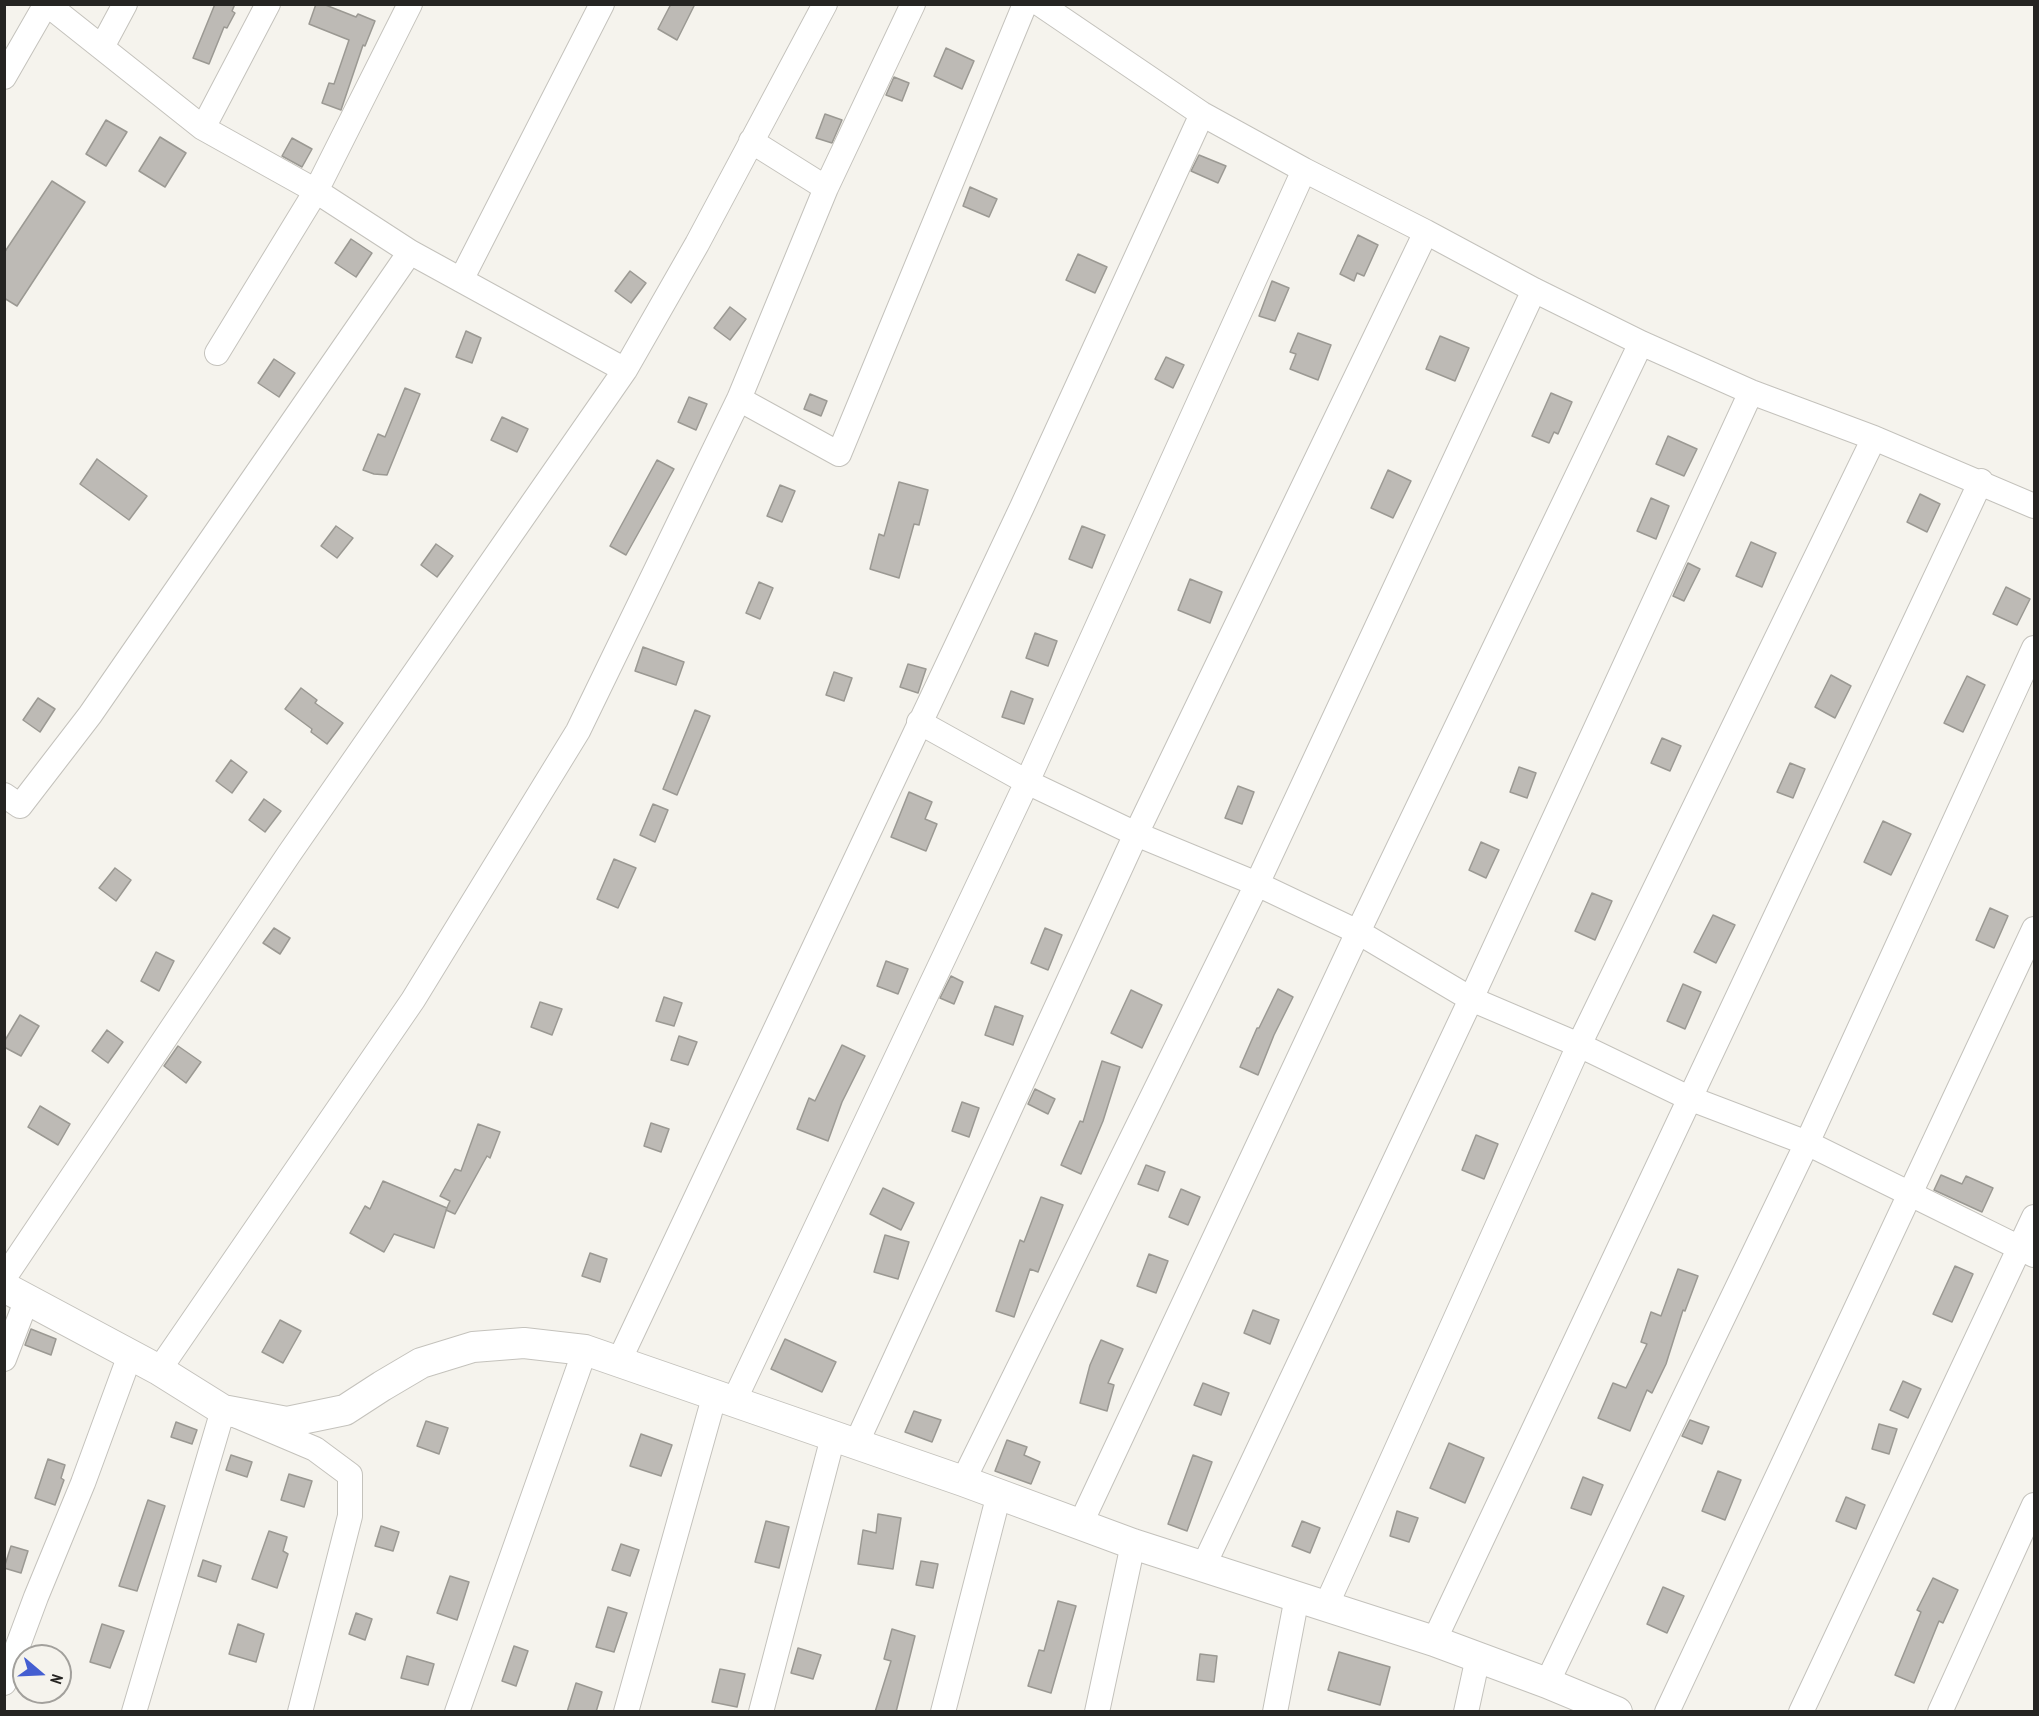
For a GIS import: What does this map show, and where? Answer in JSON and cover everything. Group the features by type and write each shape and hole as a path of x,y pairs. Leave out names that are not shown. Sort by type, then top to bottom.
{"street":[{"path":"4,77 47,4 203,128 316,191 410,252 625,370"},
{"path":"102,47 125,4"},
{"path":"203,128 268,4"},
{"path":"217,352 316,191 410,4"},
{"path":"461,280 602,4"},
{"path":"4,1278 288,854 625,370 697,244 825,4"},
{"path":"159,1370 413,1000 578,731 739,399 826,188 913,4"},
{"path":"739,399 839,454 1025,4"},
{"path":"1040,4 1202,114 1534,290 1641,343 1751,392 1982,481 2034,506"},
{"path":"619,1361 1022,507 1202,114"},
{"path":"751,141 826,188"},
{"path":"626,1712 725,1397 1027,782 1304,170"},
{"path":"761,1712 844,1440 1426,232"},
{"path":"4,795 20,806 90,715 410,252"},
{"path":"963,1481 1257,884 1534,290"},
{"path":"1080,1525 1358,932 1641,343"},
{"path":"1203,1567 1471,999 1751,392"},
{"path":"1326,1606 1579,1045 1874,438"},
{"path":"1434,1641 1982,481"},
{"path":"1547,1683 1808,1143 2034,648"},
{"path":"919,722 1027,782 1136,834 1257,884 1358,932 1471,999 1579,1045 1689,1098 1808,1143 2027,1251"},
{"path":"1667,1712 2034,929"},
{"path":"1801,1712 2027,1251 2034,1217"},
{"path":"4,1359 16,1293 159,1370 223,1410 315,1449 350,1475 350,1516 300,1712"},
{"path":"223,1410 287,1422 345,1410 421,1363 473,1347 524,1343 585,1350 963,1481 1132,1544 1434,1641 1617,1712"},
{"path":"457,1712 585,1350"},
{"path":"4,1683 36,1597 83,1483 130,1355"},
{"path":"134,1712 223,1410"},
{"path":"943,1712 999,1494"},
{"path":"1940,1712 2034,1505"},
{"path":"1097,1712 1132,1544"},
{"path":"1275,1712 1297,1597"},
{"path":"1466,1712 1478,1658"}],"building":[{"path":"215,4 235,4 232,11 235,13 227,28 224,27 209,64 193,58"},
{"path":"316,4 323,4 356,17 358,14 375,21 365,46 363,45 341,110 322,103 329,83 334,84 349,40 309,24"},
{"path":"671,4 695,4 677,40 658,29"},
{"path":"946,48 974,61 962,89 934,76"},
{"path":"894,77 909,83 902,101 886,95"},
{"path":"825,114 842,120 832,143 816,138"},
{"path":"106,120 127,132 106,166 86,154"},
{"path":"160,137 186,153 165,187 139,171"},
{"path":"292,138 312,149 302,167 282,156"},
{"path":"1199,155 1226,166 1218,183 1191,171"},
{"path":"52,181 85,202 17,306 4,298 4,253"},
{"path":"970,187 997,199 989,217 963,206"},
{"path":"1358,235 1378,245 1364,276 1357,273 1354,281 1340,274"},
{"path":"351,239 372,253 356,277 335,263"},
{"path":"1078,254 1107,267 1095,293 1066,280"},
{"path":"630,271 646,283 631,303 615,291"},
{"path":"1272,281 1289,288 1275,321 1259,316"},
{"path":"730,307 746,319 730,340 714,328"},
{"path":"466,331 481,338 472,363 456,357"},
{"path":"1298,333 1331,345 1318,380 1290,369 1296,354 1290,352"},
{"path":"1440,336 1469,348 1455,381 1426,369"},
{"path":"1166,357 1184,365 1173,388 1155,379"},
{"path":"274,359 295,373 279,397 258,383"},
{"path":"405,388 420,394 387,475 363,470 378,434 385,437"},
{"path":"1551,393 1572,402 1558,434 1554,432 1549,443 1532,436"},
{"path":"810,394 827,401 821,416 804,409"},
{"path":"689,397 707,404 696,430 678,422"},
{"path":"502,417 528,429 517,452 491,440"},
{"path":"1668,436 1697,449 1684,476 1656,464"},
{"path":"97,459 147,496 129,520 80,484"},
{"path":"657,460 674,469 626,555 610,546"},
{"path":"1388,470 1411,481 1393,518 1371,508"},
{"path":"899,482 928,490 919,525 914,524 899,578 870,569 879,534 884,536"},
{"path":"780,485 795,491 782,522 767,516"},
{"path":"1920,494 1940,504 1927,532 1907,522"},
{"path":"1651,498 1669,506 1656,539 1637,531"},
{"path":"336,526 353,538 337,558 321,546"},
{"path":"1082,526 1105,535 1092,568 1069,559"},
{"path":"1751,542 1776,553 1762,587 1736,576"},
{"path":"436,544 453,556 437,577 421,565"},
{"path":"1688,563 1700,569 1684,601 1673,596"},
{"path":"1190,579 1222,592 1210,623 1178,610"},
{"path":"759,582 773,588 760,619 746,613"},
{"path":"2006,587 2030,599 2017,625 1993,614"},
{"path":"1035,633 1057,641 1048,666 1026,658"},
{"path":"643,647 684,662 676,685 635,671"},
{"path":"908,664 926,669 918,693 900,687"},
{"path":"834,672 852,678 844,701 826,695"},
{"path":"1831,675 1851,686 1835,718 1815,707"},
{"path":"1967,676 1985,685 1963,732 1944,723"},
{"path":"301,688 317,700 315,703 343,723 327,744 311,732 312,729 285,709"},
{"path":"1011,691 1033,699 1024,724 1002,717"},
{"path":"38,698 55,709 40,732 23,720"},
{"path":"695,710 710,716 677,795 663,789"},
{"path":"1662,738 1681,746 1670,771 1651,763"},
{"path":"231,760 247,772 232,793 216,781"},
{"path":"1790,763 1805,769 1793,798 1777,792"},
{"path":"1519,767 1536,773 1527,798 1510,792"},
{"path":"1238,786 1254,792 1242,824 1225,818"},
{"path":"909,792 932,802 925,819 937,824 926,851 891,837"},
{"path":"264,799 281,811 265,832 249,820"},
{"path":"653,804 668,810 655,842 640,835"},
{"path":"1883,821 1911,834 1891,875 1864,862"},
{"path":"1481,842 1499,850 1486,878 1469,870"},
{"path":"614,859 636,868 618,908 597,899"},
{"path":"115,868 131,880 116,901 99,888"},
{"path":"1592,893 1612,901 1595,940 1575,931"},
{"path":"1990,908 2008,916 1994,948 1976,940"},
{"path":"1713,915 1735,925 1716,963 1694,952"},
{"path":"274,928 290,938 280,954 263,943"},
{"path":"1045,928 1062,935 1048,970 1031,963"},
{"path":"156,952 174,961 159,991 141,981"},
{"path":"886,961 908,969 898,994 877,986"},
{"path":"951,976 963,982 954,1004 940,998"},
{"path":"1683,984 1701,992 1685,1029 1667,1021"},
{"path":"1278,989 1293,997 1258,1075 1240,1067"},
{"path":"1131,990 1162,1005 1142,1048 1111,1033"},
{"path":"664,997 682,1003 674,1026 656,1021"},
{"path":"540,1002 562,1009 552,1035 531,1027"},
{"path":"995,1006 1023,1016 1013,1045 985,1035"},
{"path":"20,1015 39,1026 21,1056 4,1047 4,1042"},
{"path":"107,1030 123,1042 108,1063 92,1051"},
{"path":"679,1036 697,1042 688,1065 671,1060"},
{"path":"842,1045 865,1056 842,1102 828,1141 797,1129 809,1098 815,1101"},
{"path":"178,1046 201,1062 186,1083 164,1066"},
{"path":"1102,1061 1120,1067 1103,1121 1081,1174 1061,1165 1080,1121 1083,1122"},
{"path":"1035,1089 1055,1099 1048,1114 1028,1104"},
{"path":"962,1102 979,1108 969,1137 952,1131"},
{"path":"40,1106 70,1124 58,1145 28,1127"},
{"path":"651,1123 669,1129 661,1152 644,1146"},
{"path":"478,1124 500,1132 490,1158 487,1156 455,1214 446,1210 450,1201 440,1196 455,1169 461,1171"},
{"path":"1476,1135 1498,1144 1484,1179 1462,1170"},
{"path":"1146,1165 1165,1172 1158,1191 1138,1184"},
{"path":"1941,1175 1962,1184 1966,1176 1993,1188 1982,1212 1934,1190"},
{"path":"383,1181 447,1208 434,1248 394,1234 384,1252 350,1233 365,1206 370,1209"},
{"path":"883,1188 914,1203 901,1230 870,1214"},
{"path":"1181,1189 1200,1197 1188,1225 1169,1217"},
{"path":"1041,1197 1063,1205 1038,1272 1030,1269 1014,1317 996,1311 1020,1240 1024,1242"},
{"path":"885,1235 909,1242 898,1279 874,1272"},
{"path":"590,1253 607,1259 600,1282 582,1276"},
{"path":"1149,1254 1168,1261 1156,1293 1137,1286"},
{"path":"1955,1266 1973,1274 1952,1322 1933,1314"},
{"path":"1678,1269 1698,1276 1685,1311 1683,1310 1666,1364 1652,1393 1647,1390 1630,1431 1598,1418 1613,1383 1626,1388 1647,1344 1641,1342 1651,1312 1661,1316"},
{"path":"1253,1310 1279,1320 1270,1344 1244,1333"},
{"path":"280,1320 301,1331 283,1363 262,1352"},
{"path":"31,1329 56,1339 51,1355 25,1345"},
{"path":"785,1339 836,1362 822,1392 771,1369"},
{"path":"1101,1340 1123,1349 1108,1383 1114,1385 1107,1411 1080,1403 1090,1365"},
{"path":"1903,1381 1921,1389 1908,1418 1890,1410"},
{"path":"1203,1383 1229,1393 1221,1415 1194,1405"},
{"path":"914,1411 941,1420 932,1442 905,1432"},
{"path":"1690,1420 1709,1427 1702,1444 1682,1436"},
{"path":"426,1421 448,1428 439,1454 417,1446"},
{"path":"176,1422 197,1430 192,1444 171,1437"},
{"path":"1879,1424 1897,1429 1889,1454 1872,1449"},
{"path":"641,1434 672,1445 661,1476 630,1466"},
{"path":"1007,1440 1027,1447 1024,1455 1040,1462 1031,1484 995,1471"},
{"path":"1449,1443 1484,1458 1465,1503 1430,1488"},
{"path":"231,1455 252,1462 247,1477 226,1470"},
{"path":"1193,1455 1212,1462 1187,1531 1168,1524"},
{"path":"48,1459 65,1465 61,1478 64,1480 55,1505 35,1498"},
{"path":"1718,1471 1741,1480 1725,1520 1702,1511"},
{"path":"289,1474 312,1481 304,1507 281,1500"},
{"path":"1583,1477 1603,1485 1591,1515 1571,1508"},
{"path":"1846,1497 1865,1505 1856,1529 1836,1521"},
{"path":"148,1500 165,1506 137,1591 119,1586"},
{"path":"1397,1511 1418,1518 1409,1542 1390,1536"},
{"path":"878,1514 901,1518 893,1569 858,1564 863,1530 876,1533"},
{"path":"766,1521 789,1527 779,1568 755,1562"},
{"path":"1302,1521 1320,1528 1310,1553 1292,1546"},
{"path":"381,1526 399,1532 393,1551 375,1546"},
{"path":"269,1531 287,1537 283,1551 288,1554 277,1588 252,1579"},
{"path":"621,1544 639,1550 630,1576 612,1570"},
{"path":"11,1546 28,1551 21,1573 4,1568"},
{"path":"203,1560 221,1566 216,1582 198,1576"},
{"path":"921,1561 938,1564 933,1588 916,1585"},
{"path":"450,1576 469,1582 457,1620 437,1613"},
{"path":"1933,1578 1958,1590 1943,1623 1939,1621 1914,1683 1895,1675 1921,1612 1917,1610"},
{"path":"1663,1587 1684,1596 1667,1633 1647,1624"},
{"path":"1058,1601 1076,1606 1051,1693 1028,1686 1039,1650 1044,1651"},
{"path":"608,1607 627,1613 614,1652 596,1647"},
{"path":"356,1613 372,1619 365,1640 349,1634"},
{"path":"102,1624 124,1631 110,1668 90,1662"},
{"path":"238,1624 264,1634 256,1662 229,1654"},
{"path":"892,1629 915,1636 896,1712 875,1712 891,1661 884,1659"},
{"path":"514,1646 528,1651 516,1686 502,1681"},
{"path":"798,1648 821,1655 813,1679 791,1673"},
{"path":"1339,1652 1390,1667 1380,1705 1328,1690"},
{"path":"1200,1654 1217,1656 1214,1682 1197,1680"},
{"path":"407,1656 434,1664 428,1685 401,1678"},
{"path":"720,1669 745,1674 737,1707 712,1702"},
{"path":"576,1683 602,1692 596,1712 567,1712"}]}
